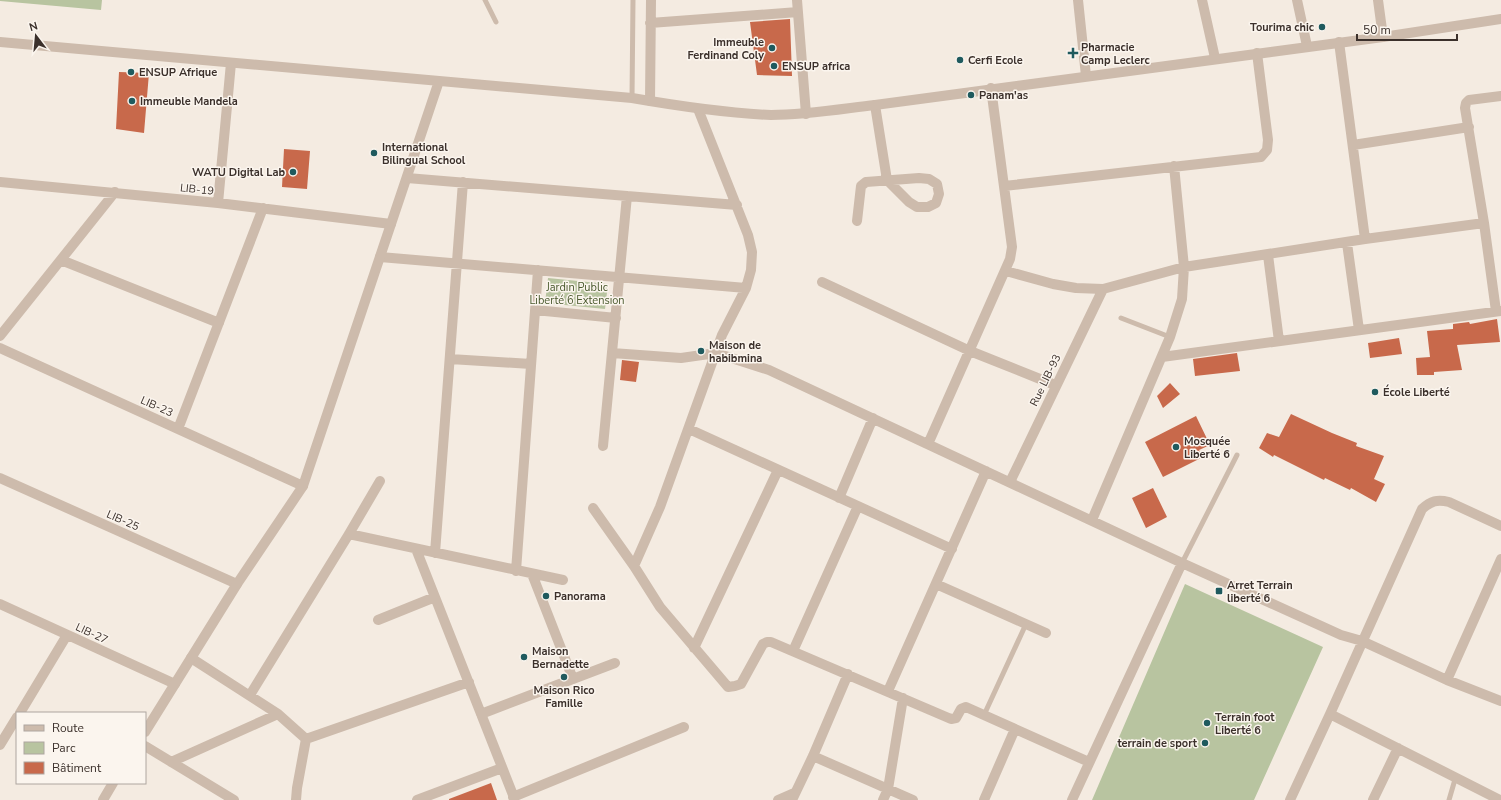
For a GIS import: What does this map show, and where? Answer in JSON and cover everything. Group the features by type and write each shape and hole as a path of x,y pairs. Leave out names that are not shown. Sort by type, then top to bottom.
{"street":[{"path":"650,101 651,0"},
{"path":"797,0 806,114"},
{"path":"1078,0 1086,76"},
{"path":"1202,0 1215,58"},
{"path":"1297,0 1306,46"},
{"path":"1378,0 1383,37"},
{"path":"650,23 798,12"},
{"path":"0,42 632,98 698,108 771,114 806,114 1215,58 1383,37 1501,19"},
{"path":"1339,42 1366,239"},
{"path":"1004,186 1261,156 1267,150 1268,140 1258,53"},
{"path":"218,203 232,63"},
{"path":"146,730 237,584 303,486 439,81"},
{"path":"928,444 1006,271 1010,259 1012,247 991,88"},
{"path":"1162,357 1498,311 1466,103 1469,100 1501,96"},
{"path":"857,221 861,186 866,182 887,180 919,178 929,179 937,184 939,194 936,203 928,207 917,207 909,202 887,180 875,105"},
{"path":"634,566 660,507 728,321 746,288 751,270 752,252 748,234 698,108"},
{"path":"1353,145 1469,127"},
{"path":"1092,520 1162,357 1182,299 1184,267 1174,166"},
{"path":"407,178 737,206"},
{"name":"LIB-19","path":"0,182 218,203 391,224"},
{"path":"435,553 463,182"},
{"path":"0,336 115,192"},
{"path":"603,446 627,196"},
{"path":"178,429 263,208"},
{"path":"1006,271 1053,284 1076,288 1103,289 1184,267 1366,239 1484,224"},
{"path":"1347,242 1359,330"},
{"path":"1268,255 1279,341"},
{"path":"380,256 746,288"},
{"path":"61,260 219,323"},
{"path":"516,571 538,270"},
{"path":"822,282 970,351 1055,386"},
{"name":"Rue LIB-93","path":"1010,482 1103,289"},
{"path":"535,310 616,318"},
{"name":"LIB-23","path":"0,348 303,486"},
{"path":"612,353 681,358 716,353 769,370 1182,563 1341,635 1362,641 1448,680 1501,701"},
{"path":"450,358 531,364"},
{"path":"839,498 872,418"},
{"path":"689,429 952,549"},
{"path":"694,648 778,470"},
{"path":"888,691 986,471"},
{"name":"LIB-25","path":"0,478 237,584"},
{"path":"250,695 380,481"},
{"path":"1290,800 1422,510 1434,501 1442,500 1501,526"},
{"path":"793,651 858,506"},
{"path":"593,508 634,566 660,607 728,687 741,684 763,644 771,642 888,691 951,720 956,718 964,707 966,707 1089,762"},
{"path":"349,534 563,580"},
{"path":"416,549 514,798 684,727"},
{"path":"1448,680 1501,559"},
{"path":"1072,800 1182,563"},
{"path":"532,574 573,679"},
{"path":"936,584 1046,633"},
{"path":"378,620 435,597"},
{"name":"LIB-27","path":"0,604 175,684"},
{"path":"21,712 67,635"},
{"path":"191,658 278,714 306,740"},
{"path":"481,714 615,663"},
{"path":"778,800 793,797 813,756 848,674"},
{"path":"306,740 469,682"},
{"path":"883,800 888,789 903,698"},
{"path":"171,762 278,714"},
{"path":"1330,714 1456,776 1500,800"},
{"path":"0,745 16,719"},
{"path":"984,800 1014,729"},
{"path":"296,800 306,740"},
{"path":"146,747 234,800"},
{"path":"1373,800 1398,748"},
{"path":"813,756 913,800"},
{"path":"416,800 502,768"},
{"path":"103,800 112,784"}],"lane":[{"path":"485,0 496,22"},
{"path":"632,98 633,0"},
{"path":"1120,318 1170,337"},
{"path":"1182,563 1237,455"},
{"path":"984,716 1026,624"},
{"path":"1450,800 1456,776"}],"green space":[{"path":"0,0 102,0 101,10"},
{"name":"Jardin Public Liberté 6 Extension","path":"548,278 608,284 605,309 545,303"},
{"name":"Terrain foot Liberté 6","path":"1185,584 1323,647 1254,800 1092,800"}],"building":[{"name":"Immeuble Ferdinand Coly","path":"790,19 792,76 757,75 750,22"},
{"name":"Immeuble Mandela","path":"119,72 149,73 144,133 116,129"},
{"path":"284,149 310,151 307,189 282,187"},
{"path":"1497,319 1500,342 1457,345 1462,370 1434,372 1434,375 1417,375 1416,358 1430,357 1427,331 1453,329 1453,324 1469,322 1470,324"},
{"path":"1399,338 1402,354 1370,358 1368,343"},
{"path":"1237,353 1240,371 1195,376 1193,359"},
{"path":"622,360 639,362 636,382 620,380"},
{"path":"1170,383 1180,394 1163,408 1157,396"},
{"path":"1291,414 1357,443 1356,446 1384,456 1374,479 1385,484 1376,502 1351,488 1350,490 1325,478 1324,480 1274,455 1273,457 1259,448 1267,433 1279,437"},
{"name":"Mosquée Liberté 6","path":"1196,416 1210,445 1199,450 1203,457 1163,477 1145,442"},
{"path":"1153,488 1167,517 1146,528 1132,498"},
{"path":"491,783 497,800 449,800 449,799"}],"place":[{"name":"Tourima chic","path":"1322,27"},
{"name":"Immeuble Ferdinand Coly","path":"772,48"},
{"name":"Pharmacie Camp Leclerc","path":"1073,53"},
{"name":"Cerfi Ecole","path":"960,60"},
{"name":"ENSUP africa","path":"774,66"},
{"name":"ENSUP Afrique","path":"131,72"},
{"name":"Panam'as","path":"971,95"},
{"name":"Immeuble Mandela","path":"132,101"},
{"name":"International Bilingual School","path":"374,153"},
{"name":"WATU Digital Lab","path":"293,172"},
{"name":"Maison de habibmina","path":"701,351"},
{"name":"École Liberté","path":"1375,392"},
{"name":"Mosquée Liberté 6","path":"1176,447"},
{"name":"Arret Terrain liberté 6","path":"1219,591"},
{"name":"Panorama","path":"546,596"},
{"name":"Maison Bernadette","path":"524,657"},
{"name":"Maison Rico Famille","path":"564,677"},
{"name":"Terrain foot Liberté 6","path":"1207,723"},
{"name":"terrain de sport","path":"1205,743"}]}
